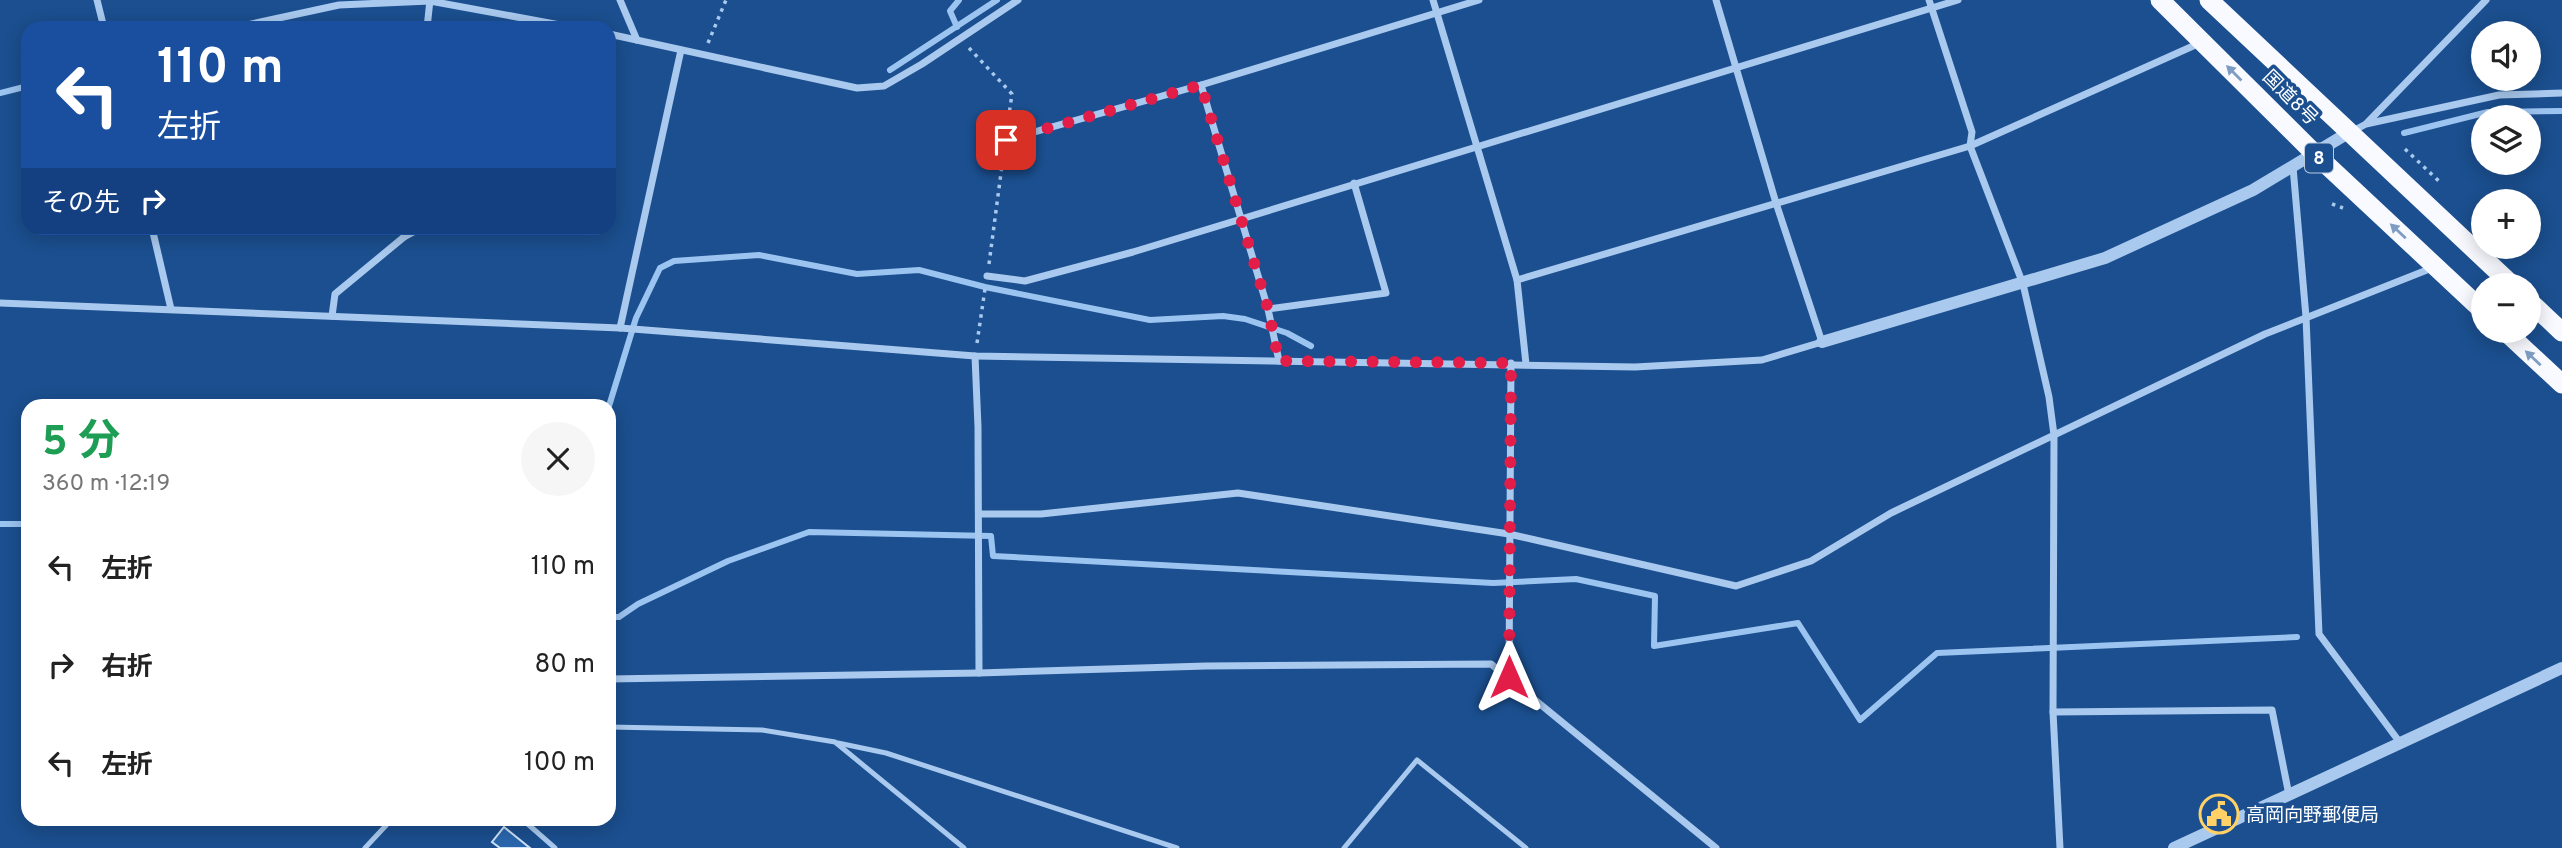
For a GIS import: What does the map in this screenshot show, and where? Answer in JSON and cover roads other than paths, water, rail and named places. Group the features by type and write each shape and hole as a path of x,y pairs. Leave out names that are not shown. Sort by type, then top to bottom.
{"highway":[{"name":"国道8号","path":"2160,0 2314,153 2471,300"},
{"name":"国道8号","path":"2210,0 2499,273"},
{"path":"2541,312 2562,332"},
{"path":"2518,343 2562,384"}],"street":[{"path":"97,0 102,21"},
{"path":"428,21 430,0"},
{"path":"265,21 339,5 430,0 532,21"},
{"path":"620,0 637,40"},
{"path":"616,36 857,88 884,86 1018,0"},
{"path":"1433,0 1517,280 1526,364"},
{"path":"1006,140 1201,85 1479,0"},
{"path":"1716,0 1776,203 1822,342"},
{"path":"987,276 1024,281 1133,252 1736,67 1930,4 1958,0"},
{"path":"2366,124 2486,0"},
{"path":"1930,4 1972,132 1970,146 2023,284 2049,397 2053,435 2053,712 2060,848"},
{"path":"1517,280 1970,146 2202,42"},
{"path":"620,328 681,50"},
{"path":"1201,85 1268,309 1279,361"},
{"path":"0,303 620,328 975,356 1635,367 1762,360 2105,258 2181,226 2293,167 2366,124 2499,95 2562,93"},
{"path":"2293,167 2306,317 2319,634 2401,744"},
{"path":"1268,309 1386,293 1354,183"},
{"path":"154,235 171,309"},
{"path":"332,316 335,294 408,235"},
{"path":"979,514 1041,514 1238,493 1509,534 1736,586 1811,561 1891,513 2053,435 2306,317 2436,266"},
{"path":"975,356 979,673"},
{"path":"1509,677 1511,363"},
{"path":"616,679 1206,666 1490,664 1716,848"},
{"path":"2174,848 2201,842 2289,796 2562,668"},
{"path":"2053,712 2272,710 2289,796"}],"lane":[{"path":"616,727 762,730 835,742 886,754 1177,848"},
{"path":"835,742 964,848"},
{"path":"1344,848 1417,760 1526,848"},
{"path":"365,848 385,826"},
{"path":"530,826 555,848"}],"waterway":[{"path":"957,27 950,11 959,0"},
{"path":"890,70 997,0"},
{"path":"0,93 21,88"},
{"path":"2404,133 2488,112 2562,111"},
{"path":"611,399 636,318 660,268 674,261 759,255 857,274 919,270 985,287 1150,320 1223,316 1245,319 1287,333 1311,346"},
{"path":"0,524 21,524"},
{"path":"616,617 728,561 809,532 991,536 993,556 1493,583 1576,579 1655,596 1654,646 1798,623 1860,720 1937,653 2297,637"}],"place":[{"name":"高岡向野郵便局","path":"2219,814"}]}
